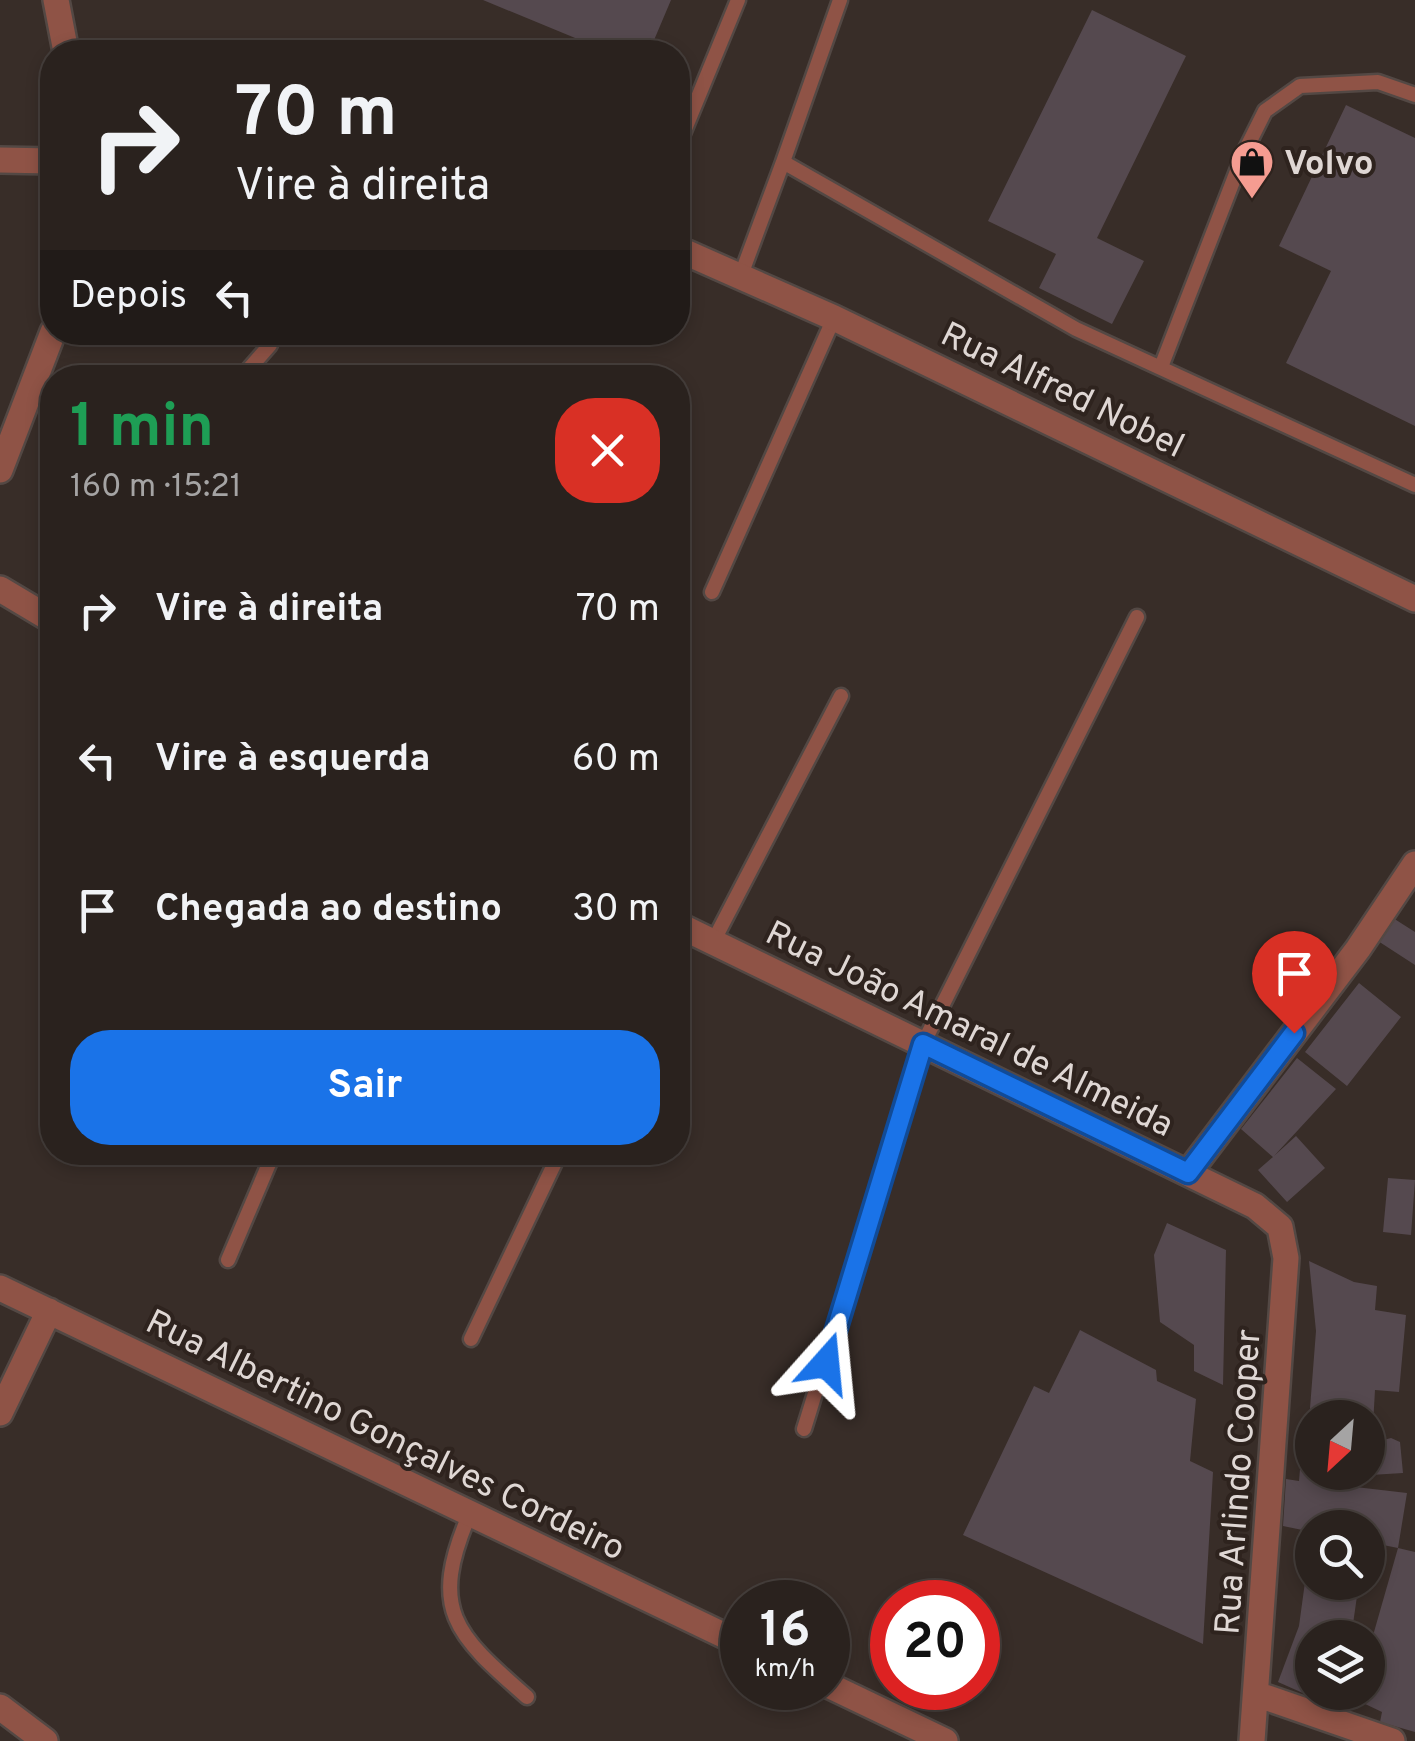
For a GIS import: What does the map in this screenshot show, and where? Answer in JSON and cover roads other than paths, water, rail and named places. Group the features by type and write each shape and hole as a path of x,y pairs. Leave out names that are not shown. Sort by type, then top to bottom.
{"street":[{"path":"56,0 64,40"},
{"path":"0,160 40,162"},
{"name":"Rua Alfred Nobel","path":"690,253 834,318 1415,598"},
{"path":"0,470 40,366"},
{"path":"0,590 40,613"},
{"path":"1188,1173 1358,949 1415,864"},
{"name":"Rua João Amaral de Almeida","path":"690,931 1254,1206 1280,1228"},
{"name":"Rua Arlindo Cooper","path":"1252,1741 1259,1694 1286,1258 1280,1228"},
{"name":"Rua Albertino Gonçalves Cordeiro","path":"0,1288 720,1633"},
{"path":"0,1413 49,1311"},
{"path":"1259,1694 1392,1741"},
{"path":"850,1696 944,1741"},
{"path":"0,1707 44,1741"}],"lane":[{"path":"690,117 738,0"},
{"path":"742,275 840,0"},
{"path":"1161,367 1244,152 1265,110 1300,86 1378,82 1415,96"},
{"path":"783,162 1076,329 1415,484"},
{"path":"712,592 834,318"},
{"path":"252,365 270,345"},
{"path":"804,1429 923,1044 1137,616"},
{"path":"713,942 841,696"},
{"path":"228,1260 268,1165"},
{"path":"471,1339 554,1165"},
{"path":"470,1513 452,1556 458,1630 476,1652 527,1697"}],"place":[{"name":"Volvo","path":"1252,200"}]}
